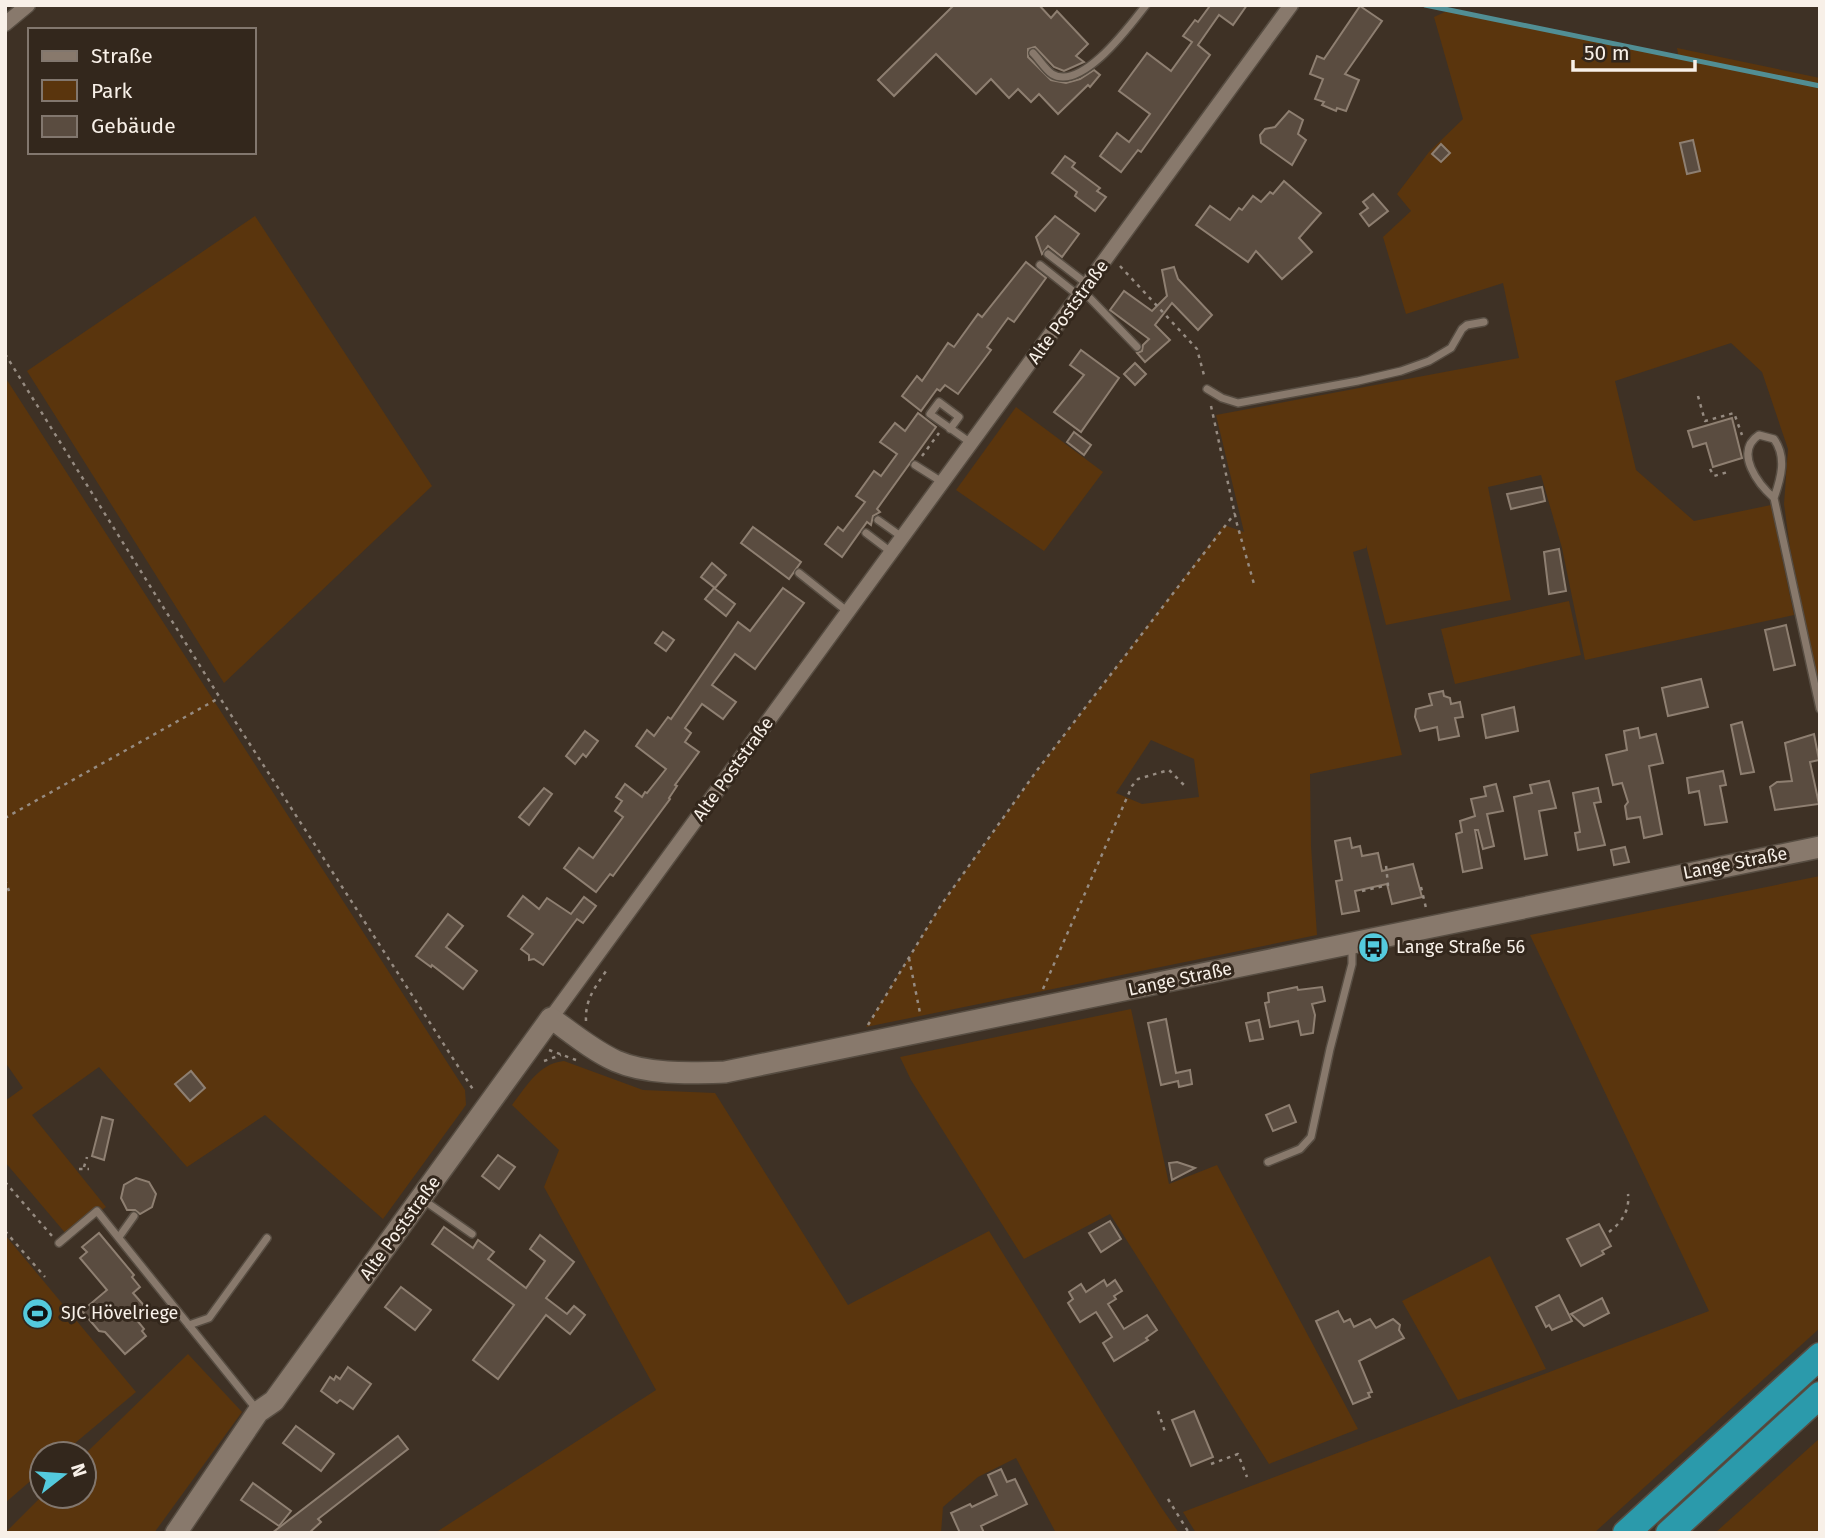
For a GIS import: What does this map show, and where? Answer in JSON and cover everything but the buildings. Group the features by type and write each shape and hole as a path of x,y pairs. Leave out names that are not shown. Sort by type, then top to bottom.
{"highway":[{"path":"1626,1533 1820,1356"},
{"path":"1669,1533 1820,1395"}],"street":[{"path":"5,23 28,5"},
{"name":"Alte Poststraße","path":"176,1533 258,1412 274,1401 1292,5"},
{"name":"Lange Straße","path":"551,1018 597,1051 619,1062 679,1073 725,1072 1820,847"}],"lane":[{"path":"1033,53 1052,74 1074,74 1105,55 1146,5"},
{"path":"1048,254 1137,347"},
{"path":"1040,265 1083,291"},
{"path":"1207,389 1238,403 1401,371 1451,348 1467,325 1484,322"},
{"path":"948,427 971,444"},
{"path":"1774,498 1759,484 1752,472 1749,448 1753,439 1759,435 1774,439 1783,457 1781,479 1774,498 1820,709"},
{"path":"915,465 943,482"},
{"path":"878,520 902,537"},
{"path":"866,533 892,552"},
{"path":"799,573 848,612"},
{"path":"1268,1162 1300,1149 1311,1136 1352,964 1352,943"},
{"path":"421,1199 472,1234"},
{"path":"58,1243 97,1211 258,1412"},
{"path":"118,1237 134,1216"},
{"path":"189,1325 209,1318 267,1238"}],"path":[{"path":"1118,264 1197,349 1254,584"},
{"path":"5,354 220,698 485,1109"},
{"path":"1698,396 1705,421 1735,414 1743,438 1739,439 1742,448 1749,448"},
{"path":"915,465 948,427"},
{"path":"1710,469 1714,476 1728,472"},
{"path":"866,1027 941,905 1038,769 1235,513"},
{"path":"5,818 220,698"},
{"path":"1044,991 1132,786 1138,779 1169,770 1186,787"},
{"path":"1362,891 1388,885 1386,865"},
{"path":"5,880 9,891"},
{"path":"1421,887 1427,911"},
{"path":"909,958 921,1016"},
{"path":"84,1167 87,1157"},
{"path":"79,1169 89,1168"},
{"path":"5,1182 58,1243"},
{"path":"1609,1232 1625,1215 1628,1194"},
{"path":"5,1231 45,1277"},
{"path":"1158,1411 1166,1432"},
{"path":"1211,1464 1238,1454 1247,1477"},
{"path":"1168,1499 1189,1533"}],"green space":[{"path":"1447,11 1679,59 1677,48 1820,78 1820,690 1790,548 1784,504 1788,449 1762,372 1731,343 1615,381 1636,470 1694,521 1771,505 1794,615 1585,660 1562,548 1541,475 1488,487 1511,600 1386,625 1366,545 1366,548 1353,552 1402,755 1310,774 1311,846 1317,935 866,1027 941,905 1038,769 1224,525 1244,532 1216,415 1519,358 1503,283 1406,314 1383,237 1411,211 1397,194 1429,152 1463,119 1434,17","holes":["1151,740 1194,759 1199,797 1142,804 1116,793"]},
{"path":"255,216 432,486 224,683 27,371"},
{"path":"5,377 465,1090 466,1105 383,1219 265,1115 187,1167 99,1067 32,1115 106,1207 67,1235 5,1162 5,1101 23,1088 5,1062"},
{"path":"1016,407 1103,472 1044,551 956,490"},
{"path":"1569,601 1581,655 1455,684 1441,629"},
{"path":"1820,876 1820,1328 1594,1533 1196,1533 1183,1512 1709,1311 1530,935"},
{"path":"1131,1009 1169,1184 1217,1165 1358,1429 1269,1464 1110,1214 1024,1259 911,1080 900,1057"},
{"path":"564,1061 643,1090 715,1093 848,1305 989,1231 1179,1533 1056,1533 1016,1458 978,1477 943,1507 941,1533 435,1533 656,1390 544,1187 559,1150 512,1105 540,1071"},
{"name":"SJC Hövelriege","path":"5,1235 136,1392 79,1440 28,1440 28,1483 5,1503"},
{"path":"1490,1256 1546,1369 1458,1400 1402,1301"},
{"path":"188,1354 242,1412 154,1533 5,1533 28,1510 98,1510 98,1441"},
{"path":"1820,1438 1820,1533 1715,1533"}],"waterway":[{"path":"1425,5 1820,86"}],"place":[{"name":"Lange Straße 56","path":"1373,947"},
{"name":"SJC Hövelriege","path":"38,1313"}]}
